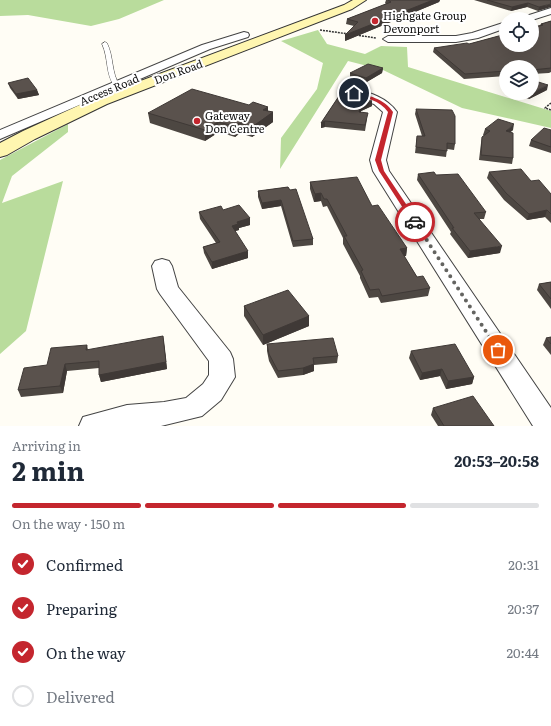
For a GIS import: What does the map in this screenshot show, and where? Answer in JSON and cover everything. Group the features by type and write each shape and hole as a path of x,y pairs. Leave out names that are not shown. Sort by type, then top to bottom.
{"main road":[{"name":"Don Road","path":"0,151 24,132 101,101 348,7 361,0"}],"street":[{"path":"539,15 551,11"},
{"path":"539,17 551,20"},
{"path":"388,40 456,39 474,36 499,27"},
{"name":"Access Road","path":"0,135 24,132 118,86 206,47 244,35"},
{"path":"354,93 378,100 387,106 390,112 378,160 382,171 548,426"},
{"path":"93,426 127,417 164,414 192,408 212,392 222,377 221,359 199,332 168,289 162,266"}],"lane":[{"path":"105,44 109,53 111,77 118,86"}],"path":[{"path":"296,26 388,40"},
{"path":"551,103 545,108 551,110"}],"green space":[{"path":"0,0 164,0 119,19 91,26 28,15 0,16"},
{"path":"318,30 327,44 365,54 381,46 407,47 408,67 499,95 499,100 515,100 551,111 551,128 462,108 383,70 348,61 280,169 281,138 317,89 323,63 281,41"},
{"path":"68,124 68,132 12,176 2,203 63,181 26,331 0,354 0,160"}],"building":[{"path":"388,0 433,0 345,35 358,22 347,19 391,2"},
{"path":"487,0 551,0 551,4 539,7 528,3 512,7"},
{"path":"551,21 551,68 539,69 539,60 499,60 499,72 465,74 434,48 467,43 469,44 499,36 499,52 539,52 539,26 543,25 541,24"},
{"path":"368,64 383,68 366,78 350,73"},
{"path":"28,78 37,90 16,94 8,83"},
{"path":"539,82 548,85 539,90"},
{"path":"192,89 249,105 253,102 268,107 263,110 273,112 252,127 239,123 234,126 218,122 205,130 148,113"},
{"path":"339,96 372,101 358,107 361,107 359,112 368,113 365,125 325,121 321,123"},
{"path":"416,109 452,110 455,116 455,144 447,143 447,151 416,147 417,136 425,136"},
{"path":"498,119 514,124 506,131 513,133 513,158 481,155 482,137 490,131 485,129"},
{"path":"544,128 551,130 551,147 531,140"},
{"path":"521,169 531,181 539,180 551,194 551,214 547,210 529,214 506,193 489,172"},
{"path":"434,172 436,175 458,174 486,212 474,213 502,246 470,251 452,228 454,228 418,174"},
{"path":"357,177 372,206 378,205 407,248 400,249 417,277 423,276 430,288 382,296 379,289 370,290 361,271 363,270 344,236 347,236 327,199 324,199 321,193 315,194 310,182"},
{"path":"288,187 290,190 296,189 313,239 293,241 281,200 262,203 258,191"},
{"path":"239,205 250,218 237,222 238,224 232,226 248,251 212,262 203,247 220,242 199,212 221,206 223,210"},
{"path":"551,282 551,299 539,284"},
{"path":"288,290 309,316 263,335 244,306"},
{"path":"163,336 166,362 99,375 99,361 65,364 60,386 18,390 24,368 47,365 51,348 87,345 86,350"},
{"path":"551,337 551,344 546,338"},
{"path":"333,338 338,356 313,358 314,364 303,368 278,371 269,354 267,344"},
{"path":"455,344 474,377 448,381 442,369 422,373 411,351"},
{"path":"473,396 494,426 444,426 433,408"}],"way so far":[{"path":"415,222 498,350"}],"place":[{"name":"Highgate Group Devonport","path":"375,21"},
{"name":"Gateway Don Centre","path":"197,121"}],"route":[{"path":"354,93 378,100 387,106 390,112 378,160 382,171 415,222"}]}
